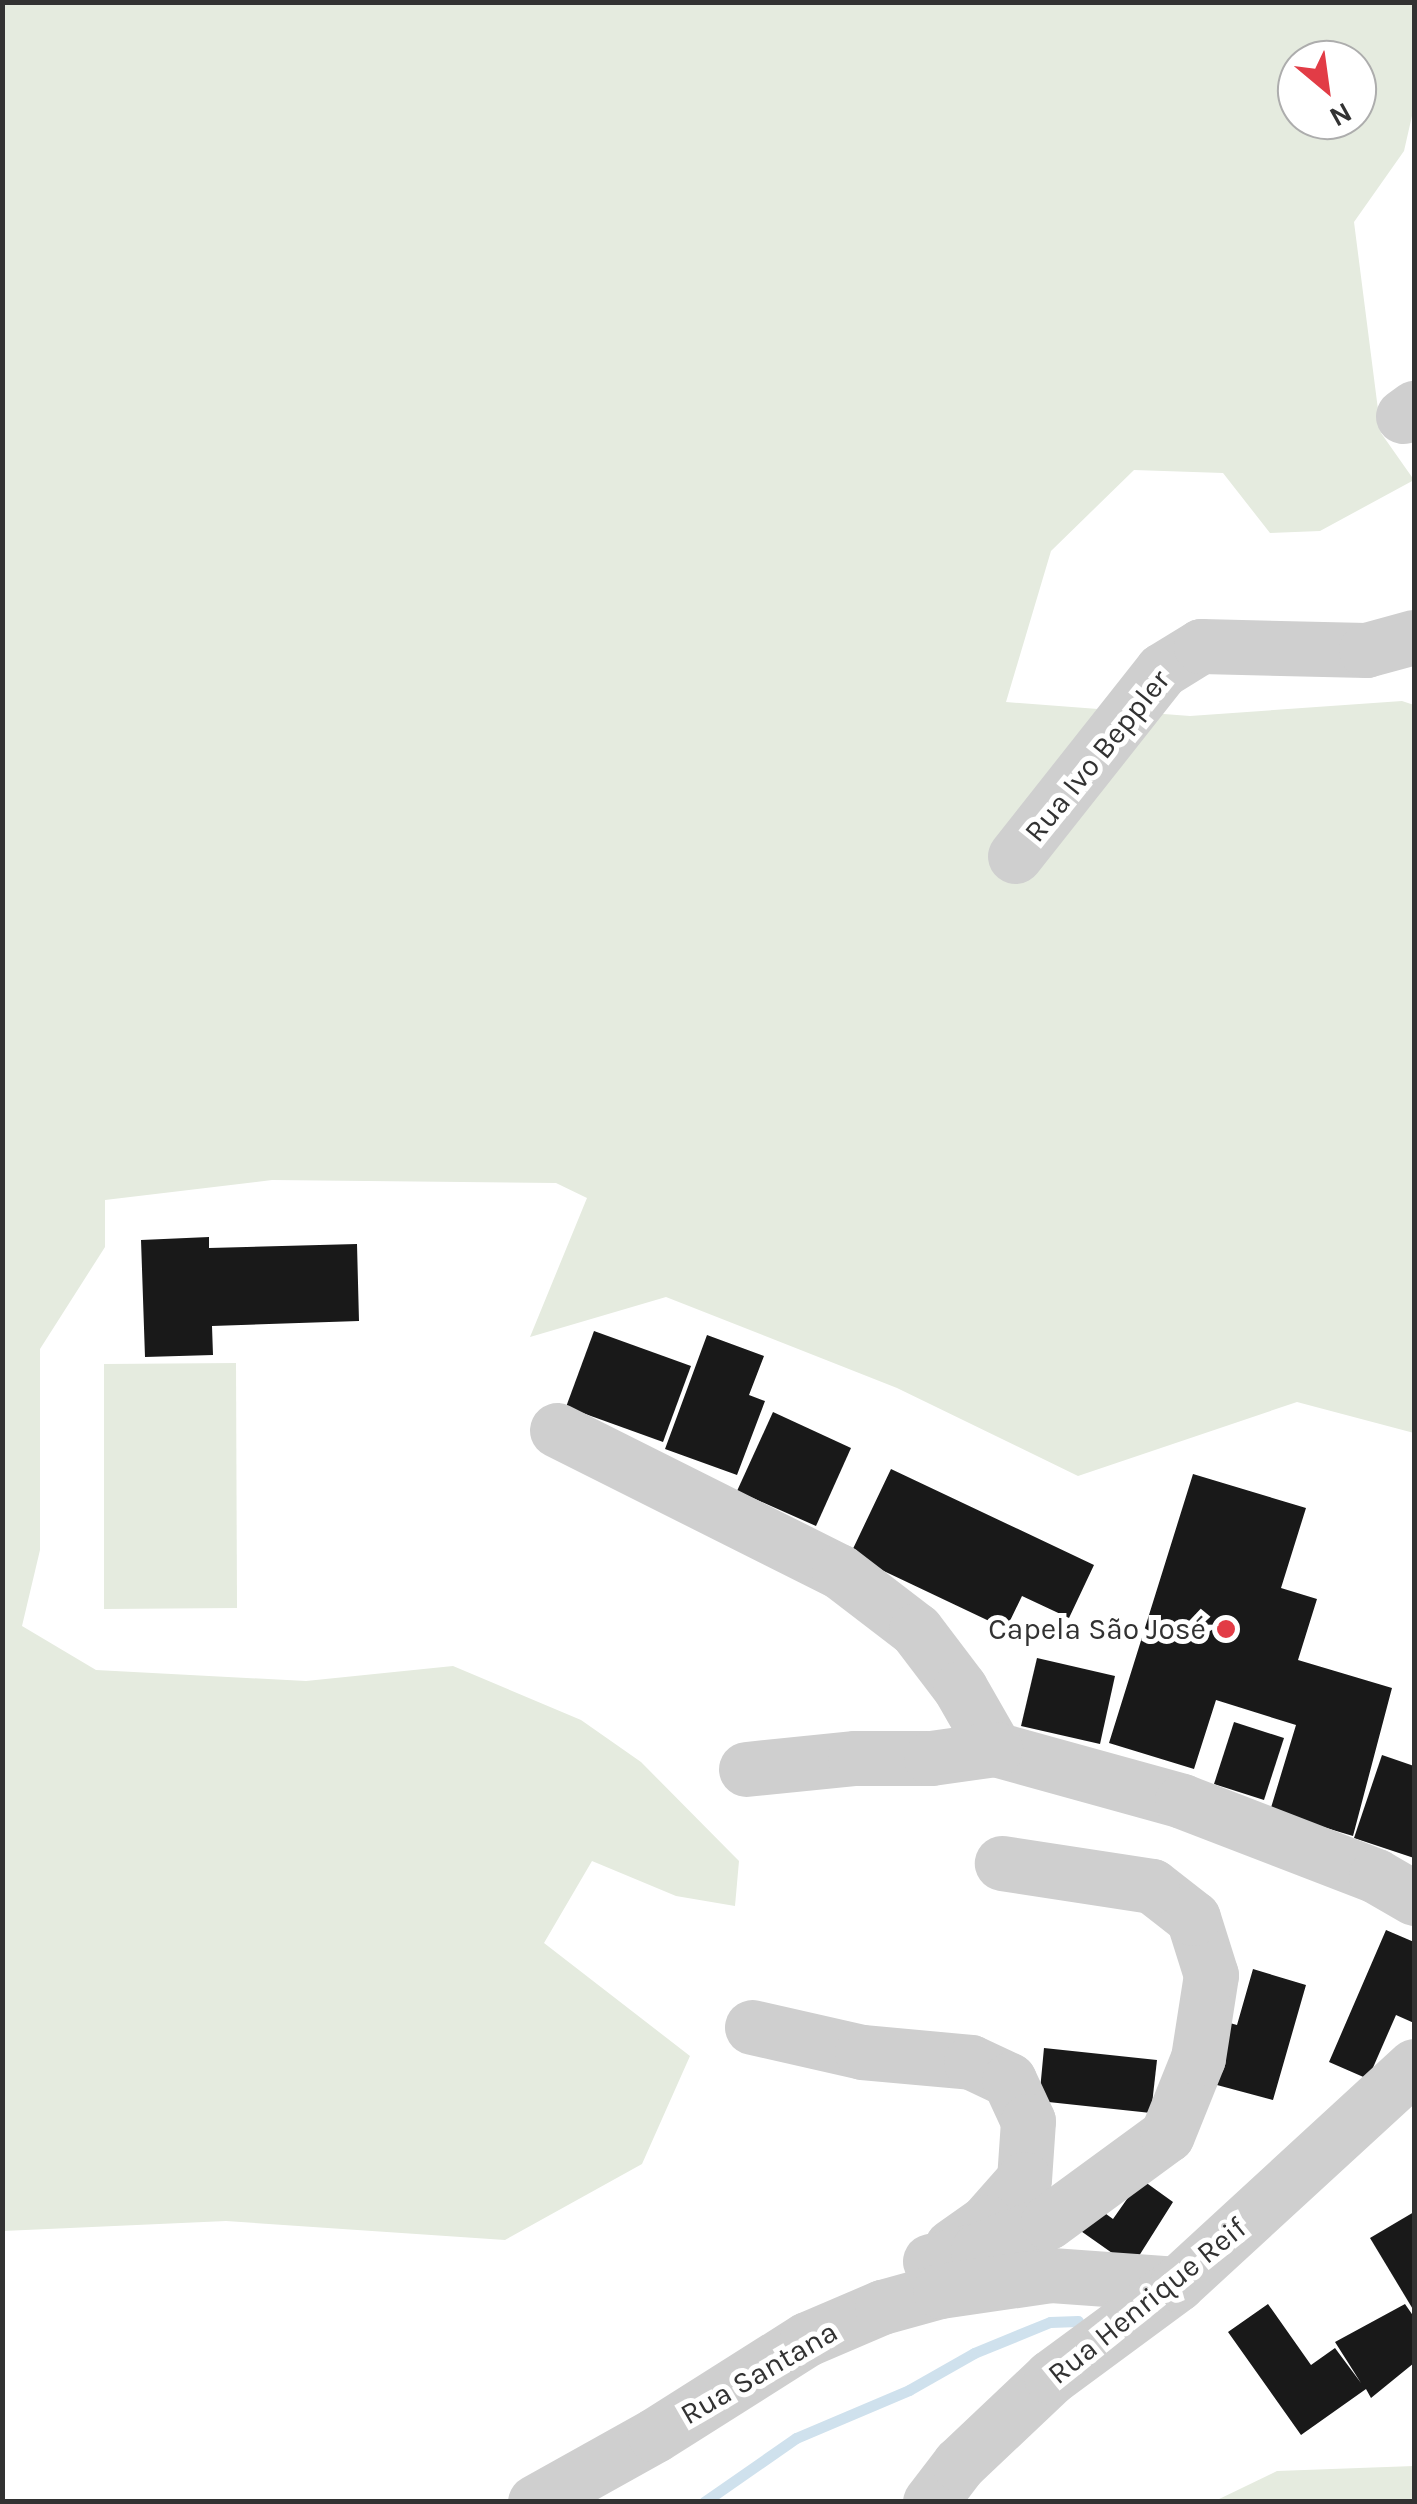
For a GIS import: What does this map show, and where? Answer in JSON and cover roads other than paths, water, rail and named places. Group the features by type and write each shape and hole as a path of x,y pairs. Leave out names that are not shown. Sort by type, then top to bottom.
{"street":[{"name":"Rua Ivo Beppler","path":"1015,856 1162,670 1201,646 1366,650 1414,636"},
{"path":"556,1430 839,1572 916,1630 960,1688 995,1748"},
{"path":"746,1769 855,1758 931,1758 995,1748 1182,1801 1376,1876 1414,1898"},
{"path":"930,2261 978,2250 1048,2222 1167,2134 1198,2058 1211,1975 1194,1918 1152,1886 1002,1863"},
{"path":"752,2026 862,2052 971,2062 1010,2080 1028,2121 1024,2179 986,2222 930,2261 882,2306"},
{"name":"Rua Henrique Reif","path":"930,2502 958,2464 1050,2378 1177,2284 1414,2066"},
{"name":"Rua Santana","path":"535,2502 655,2435 807,2339 882,2306 940,2291 1051,2274 1177,2284"}],"waterway":[{"path":"704,2502 796,2438 909,2390 974,2353 1050,2322 1078,2321"}],"place":[{"name":"Capela São José","path":"1226,1629"}]}
